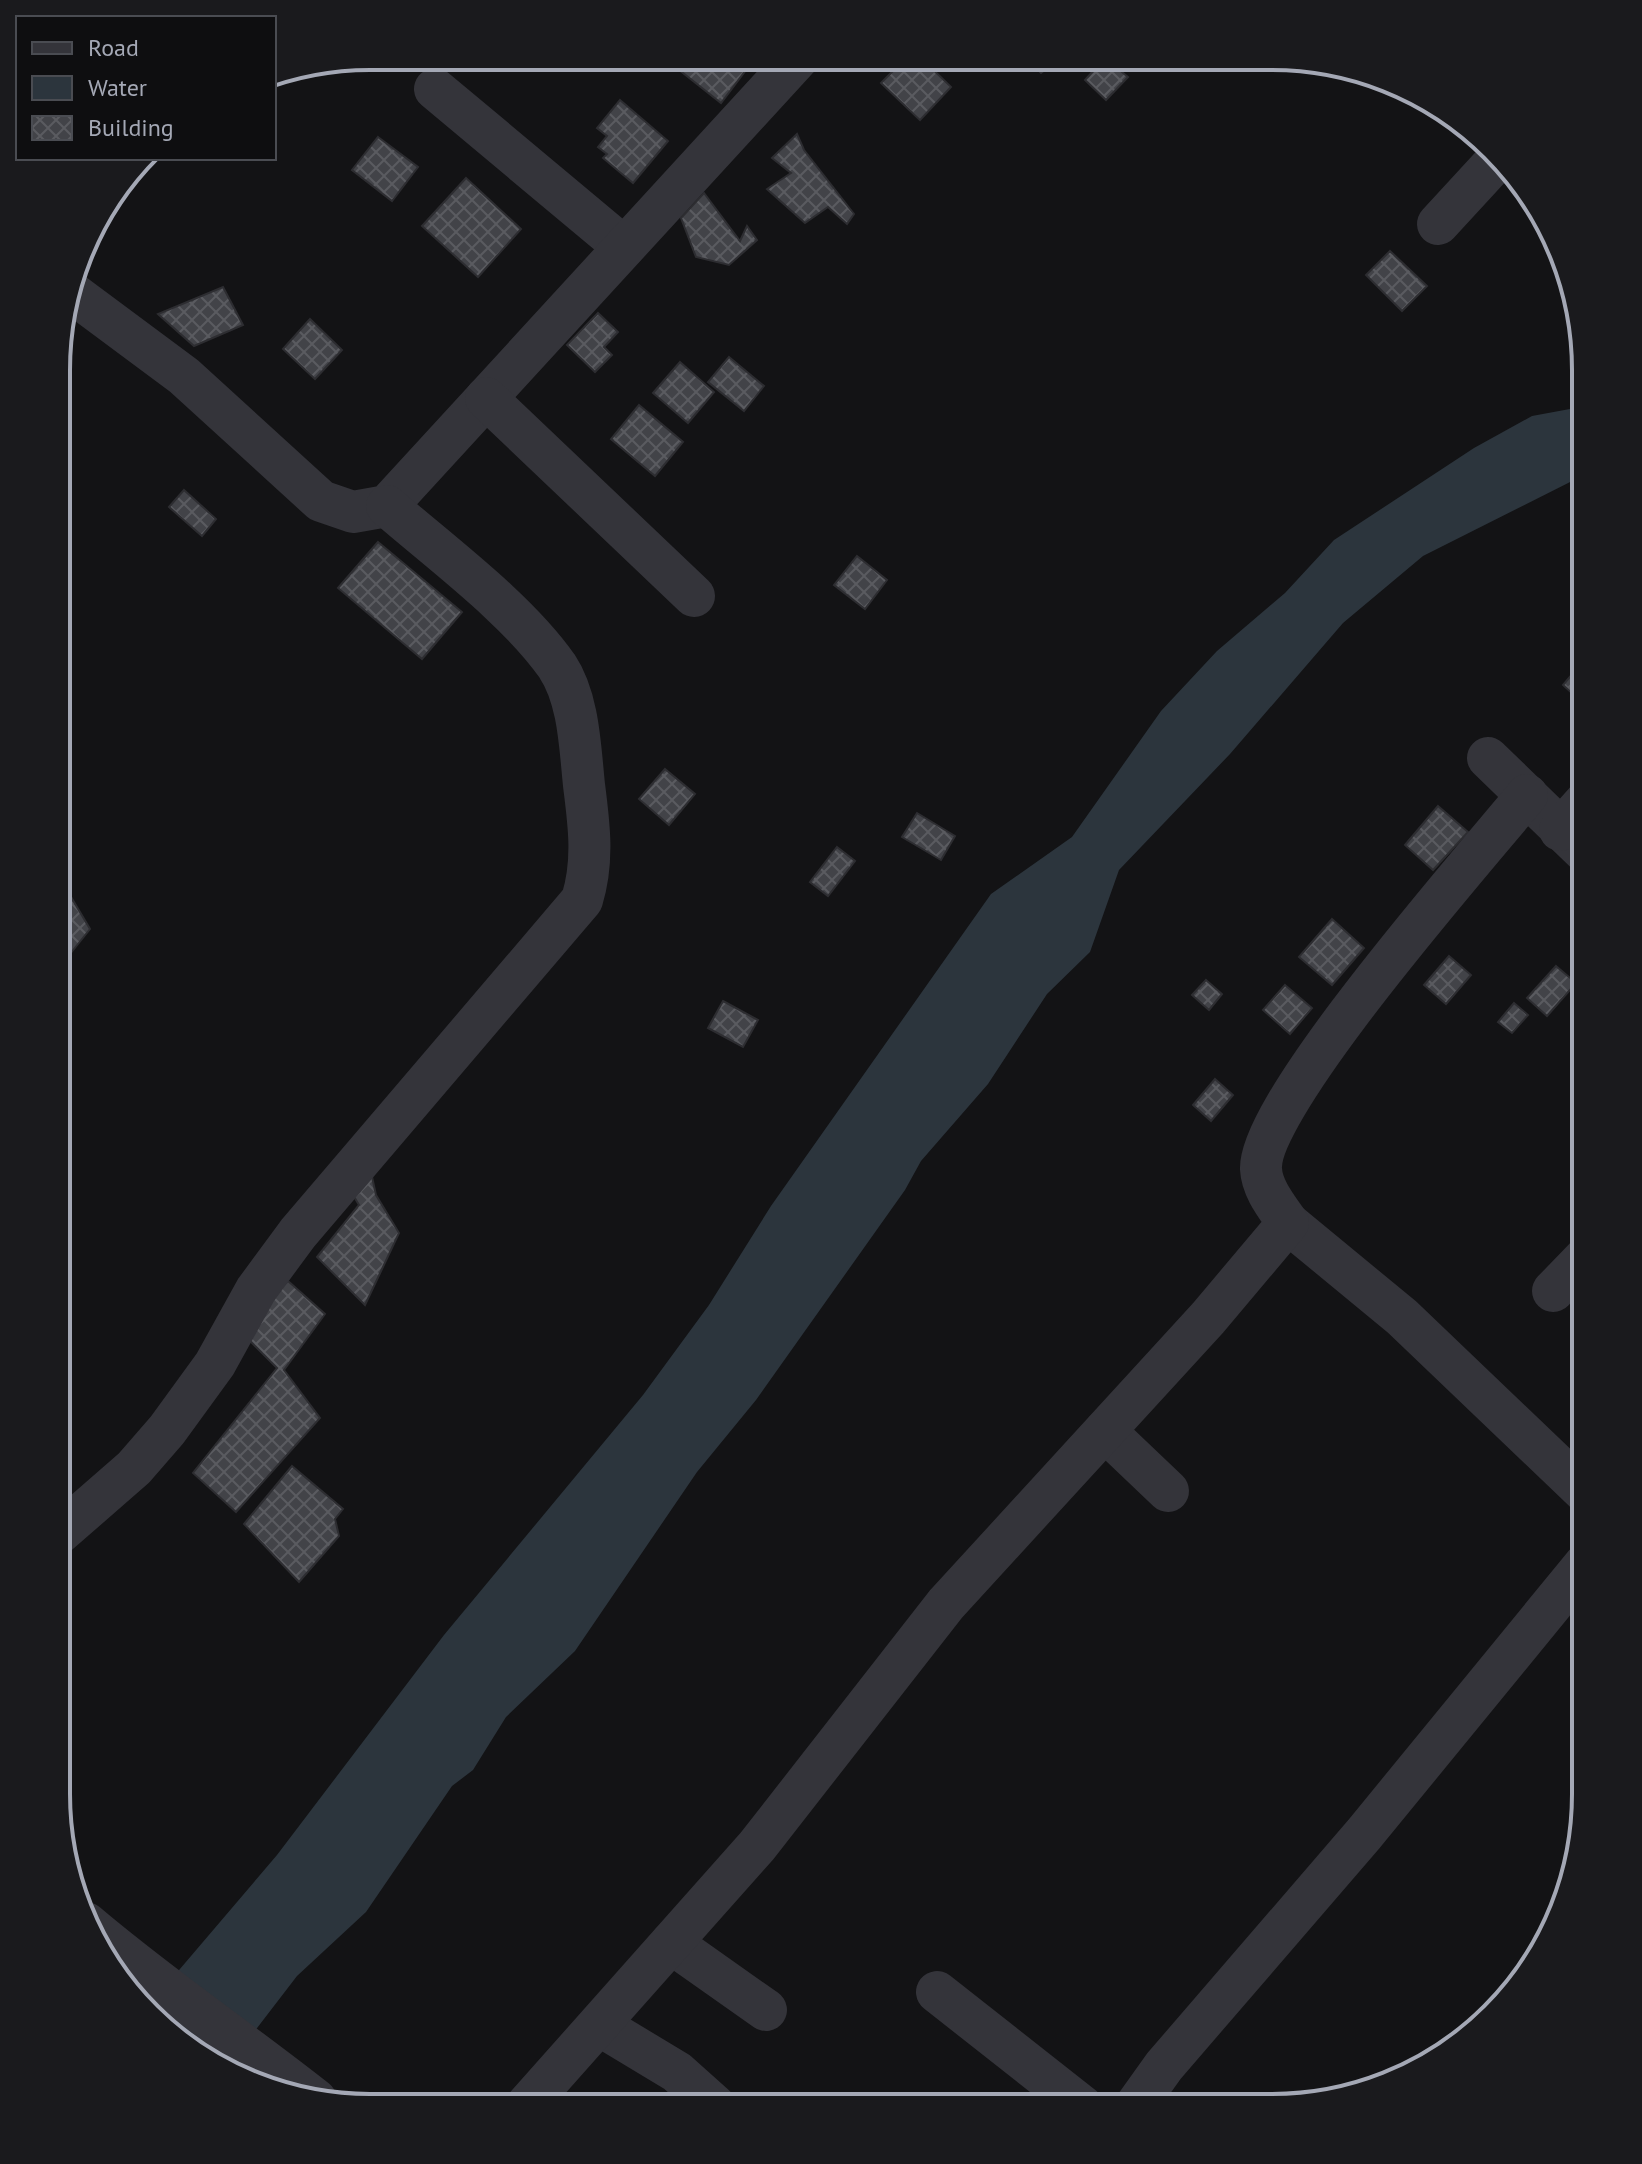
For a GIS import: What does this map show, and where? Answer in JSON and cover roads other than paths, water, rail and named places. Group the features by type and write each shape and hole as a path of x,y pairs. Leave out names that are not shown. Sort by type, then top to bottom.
{"street":[{"path":"79,298 184,376 321,501 353,512 387,506 787,70"},
{"path":"435,89 624,247"},
{"path":"1438,224 1491,166"},
{"path":"486,398 694,596"},
{"path":"70,1524 134,1468 167,1430 215,1364 256,1290 298,1233 582,900 589,877 589,826 576,717 558,667 501,605 387,506"},
{"path":"1488,758 1527,795 1572,825"},
{"path":"1527,795 1323,1048 1266,1138 1261,1169 1268,1194 1288,1223 1402,1317 1572,1480"},
{"path":"537,2094 757,1846 946,1604 1105,1431 1288,1223"},
{"path":"1553,1291 1572,1271"},
{"path":"1105,1431 1168,1491"},
{"path":"1144,2094 1164,2066 1364,1834 1572,1580"},
{"path":"110,1943 144,1973 220,2024 297,2085"},
{"path":"671,1943 766,2010"},
{"path":"937,1992 1066,2094"},
{"path":"599,2025 677,2072 702,2094"}],"water":[{"path":"1572,409 1572,481 1423,556 1343,623 1230,754 1119,870 1090,952 1047,994 988,1084 921,1161 905,1190 756,1400 697,1472 575,1651 506,1717 473,1770 452,1786 366,1912 297,1976 232,2060 172,2019 153,2001 277,1855 444,1635 643,1395 709,1305 771,1206 991,894 1072,837 1161,711 1217,651 1285,593 1334,540 1474,448 1532,416"}]}
